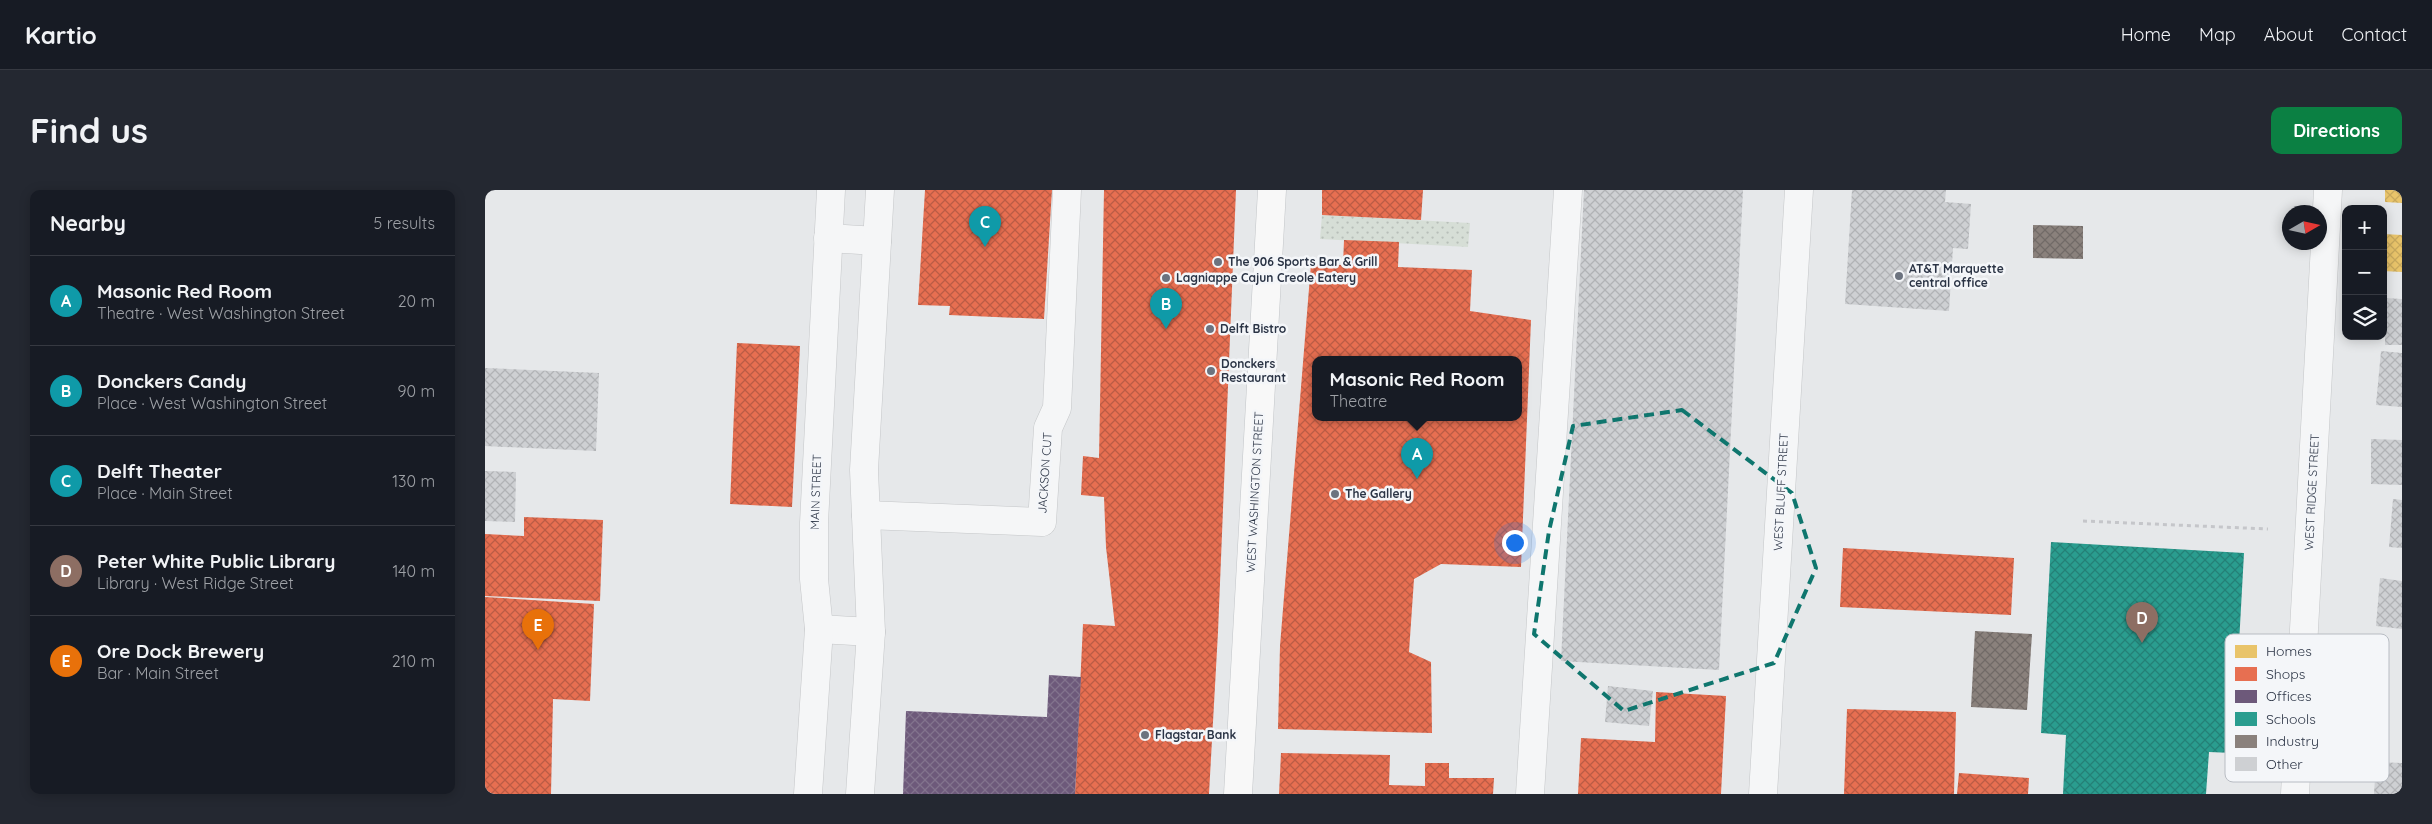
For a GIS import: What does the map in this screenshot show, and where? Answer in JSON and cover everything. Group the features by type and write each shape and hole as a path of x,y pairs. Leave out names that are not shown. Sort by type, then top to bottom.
{"main road":[{"name":"WEST WASHINGTON STREET","path":"1239,794 1272,190"}],"street":[{"name":"MAIN STREET","path":"808,794 819,629 814,579 813,523 831,190"},
{"path":"860,794 871,632 864,470 880,190"},
{"name":"JACKSON CUT","path":"866,515 1042,522 1048,428 1057,408 1067,190"},
{"path":"1530,794 1568,190"},
{"name":"WEST BLUFF STREET","path":"1763,794 1799,190"},
{"name":"WEST RIDGE STREET","path":"2304,634 2328,190"},
{"path":"828,238 877,241"},
{"path":"819,629 871,632"}],"path":[{"path":"2083,521 2267,529"}],"highlighted area":[{"path":"1682,410 1792,493 1816,568 1774,663 1624,711 1534,634 1549,531 1573,426"}],"shaded area":[{"path":"1322,215 1470,223 1468,247 1320,239"}],"building: Homes":[{"path":"2385,190 2402,190 2402,203 2385,202"},
{"path":"2387,234 2402,235 2402,272 2387,271"}],"building: Shops":[{"path":"925,190 1052,190 1044,319 949,315 950,306 918,305"},
{"path":"1104,190 1236,190 1218,632 1209,794 1075,794 1083,624 1115,626 1106,547 1104,497 1081,495 1083,456 1099,458"},
{"path":"1322,190 1423,190 1421,220 1322,215"},
{"path":"1344,240 1399,242 1398,267 1472,270 1470,311 1531,320 1521,567 1441,564 1414,579 1409,652 1431,662 1432,733 1278,729 1280,646 1311,264 1343,265"},
{"path":"737,343 800,346 792,507 730,504"},
{"path":"524,517 603,520 600,601 485,596 485,534 524,536"},
{"path":"1843,548 2014,558 2011,615 1840,607"},
{"path":"485,597 594,604 590,701 553,699 551,794 485,794"},
{"path":"1656,692 1726,696 1721,794 1578,794 1581,738 1655,742"},
{"path":"1847,709 1956,712 1954,794 1844,794"},
{"path":"1281,753 1390,755 1389,785 1425,786 1425,763 1449,763 1449,778 1494,778 1493,794 1279,794"},
{"path":"1959,773 2029,778 2028,794 1957,794"}],"building: Offices":[{"path":"1049,675 1081,677 1075,794 903,794 906,711 1047,717"}],"building: Schools":[{"path":"2051,542 2244,553 2240,634 2225,634 2225,753 2209,752 2206,794 2063,794 2066,735 2041,733"}],"building: Industry":[{"path":"2033,225 2083,226 2083,259 2033,258"},
{"path":"1975,631 2032,634 2027,710 1971,707"}],"building: Other":[{"path":"1584,190 1743,190 1719,670 1561,661"},
{"name":"AT&T Marquette central office","path":"1852,190 1946,190 1945,202 1971,204 1968,249 1953,248 1949,311 1845,304"},
{"path":"2387,298 2402,299 2402,345 2385,345 2385,340 2387,340"},
{"path":"2381,351 2402,353 2402,407 2376,405"},
{"path":"485,368 599,373 596,451 485,446"},
{"path":"2371,439 2402,440 2402,485 2371,484"},
{"path":"485,471 516,472 515,522 485,521"},
{"path":"2393,499 2402,500 2402,548 2389,547"},
{"path":"2380,578 2402,581 2402,629 2376,626"},
{"path":"1608,686 1653,691 1649,726 1605,722"},
{"path":"2389,762 2402,763 2402,794 2374,794 2375,782 2389,782"}],"place":[{"name":"Delft Theater","path":"985,247"},
{"name":"The 906 Sports Bar & Grill","path":"1218,262"},
{"name":"AT&T Marquette central office","path":"1899,276"},
{"name":"Lagniappe Cajun Creole Eatery","path":"1166,278"},
{"name":"Donckers Candy","path":"1166,329"},
{"name":"Delft Bistro","path":"1210,329"},
{"name":"Donckers Restaurant","path":"1211,371"},
{"name":"Masonic Red Room","path":"1417,479"},
{"name":"The Gallery","path":"1335,494"},
{"name":"Peter White Public Library","path":"2142,643"},
{"name":"Ore Dock Brewery","path":"538,650"},
{"name":"Flagstar Bank","path":"1145,735"}]}
